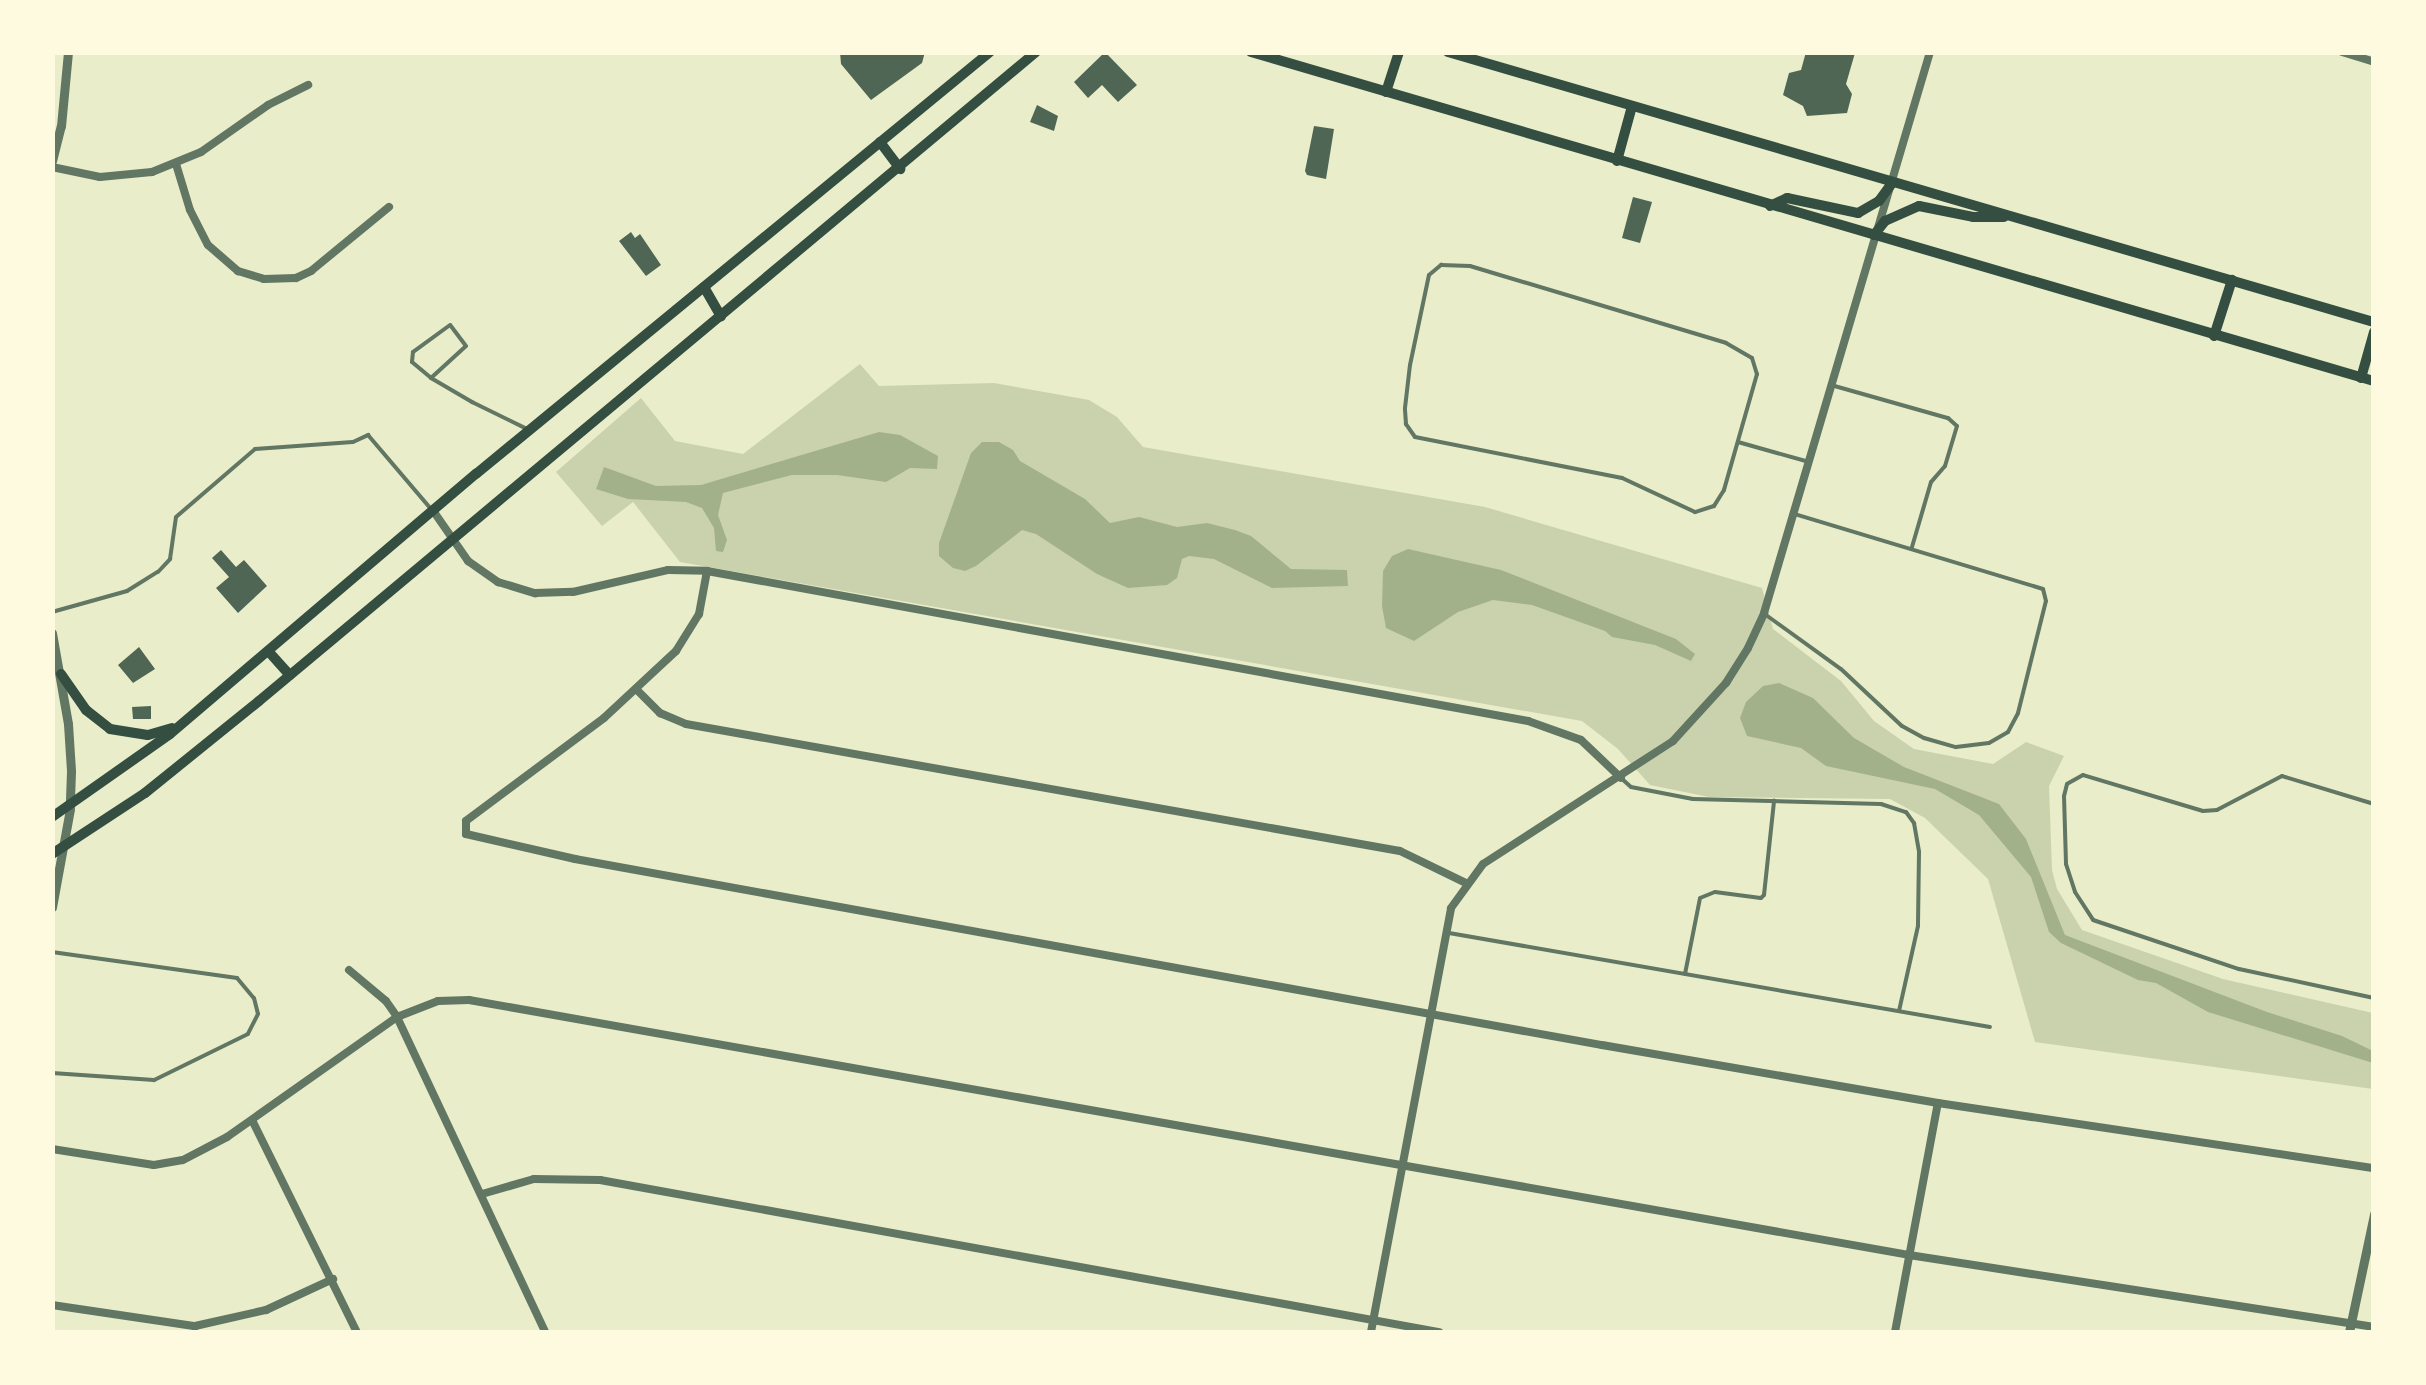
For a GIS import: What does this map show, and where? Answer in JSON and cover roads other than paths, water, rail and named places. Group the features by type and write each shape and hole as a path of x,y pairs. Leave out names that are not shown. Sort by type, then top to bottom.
{"main road":[{"path":"52,816 182,724 990,52"},
{"path":"58,850 144,792 290,675 1036,52"},
{"path":"1250,52 2374,381"},
{"path":"1386,92 1400,52"},
{"path":"1448,52 2374,322"},
{"path":"1617,161 1632,106"},
{"path":"880,142 900,169"},
{"path":"1770,206 1788,198 1858,213 1878,201 1892,183"},
{"path":"1874,234 1885,221 1919,206 1989,219 2010,217"},
{"path":"2214,336 2232,280"},
{"path":"704,287 721,316"},
{"path":"2361,378 2374,332"},
{"path":"269,652 290,675"},
{"path":"61,674 86,710 110,729 148,735 182,724"}],"street":[{"path":"68,52 61,126 52,164 100,177 128,176 176,164 308,84"},
{"path":"1371,1332 1444,932 1466,883 1510,844 1621,778 1693,723 1726,683 1764,613 1930,52"},
{"path":"2342,52 2374,62"},
{"path":"176,164 190,210 208,245 238,270 264,279 296,278 312,271 389,207"},
{"path":"434,512 468,561 498,582 535,593 572,592 668,570 707,571 1528,721 1581,740 1621,778"},
{"path":"707,571 694,626 637,690 466,821 466,834 575,859 1938,1104 2374,1168"},
{"path":"52,634 68,724 70,805 58,850 52,907"},
{"path":"637,690 660,712 686,724 1400,851 1466,883"},
{"path":"349,970 386,1001 397,1017 545,1332"},
{"path":"52,1149 129,1162 169,1164 227,1137 397,1017 438,1001 469,1000 1909,1256 2350,1328 2374,1327"},
{"path":"1895,1332 1938,1104"},
{"path":"252,1120 357,1332"},
{"path":"482,1194 534,1178 600,1180 1439,1332"},
{"path":"2350,1328 2374,1214"},
{"path":"52,1305 195,1326 266,1310 332,1279"}],"lane":[{"path":"1441,265 1470,266 1737,347 1752,358 1757,374 1738,442 1718,500 1695,512 1622,478 1415,437 1406,424 1405,408 1420,306 1429,275 1441,265"},
{"path":"431,378 466,346 450,325 410,358 431,378 531,432"},
{"path":"1831,385 1948,418 1956,426 1945,466 1931,482 1911,548"},
{"path":"52,612 127,590 158,572 170,559 176,516 255,449 352,442 368,435 434,512"},
{"path":"1738,442 1809,462"},
{"path":"1764,613 1841,669 1902,726 1940,744 1989,743 2008,732 2018,713 2046,593 2035,584 1794,514"},
{"path":"2374,804 2282,776 2217,810 2203,811 2083,775 2067,784 2064,796 2066,864 2075,892 2093,920 2238,969 2374,998"},
{"path":"1621,778 1631,786 1659,794 1900,808 1914,824 1920,852 1918,926 1899,1012"},
{"path":"1684,974 1700,898 1715,892 1764,895 1774,801"},
{"path":"1444,932 1990,1027"},
{"path":"52,952 237,978 254,998 258,1014 248,1034 154,1080 52,1073"}]}
